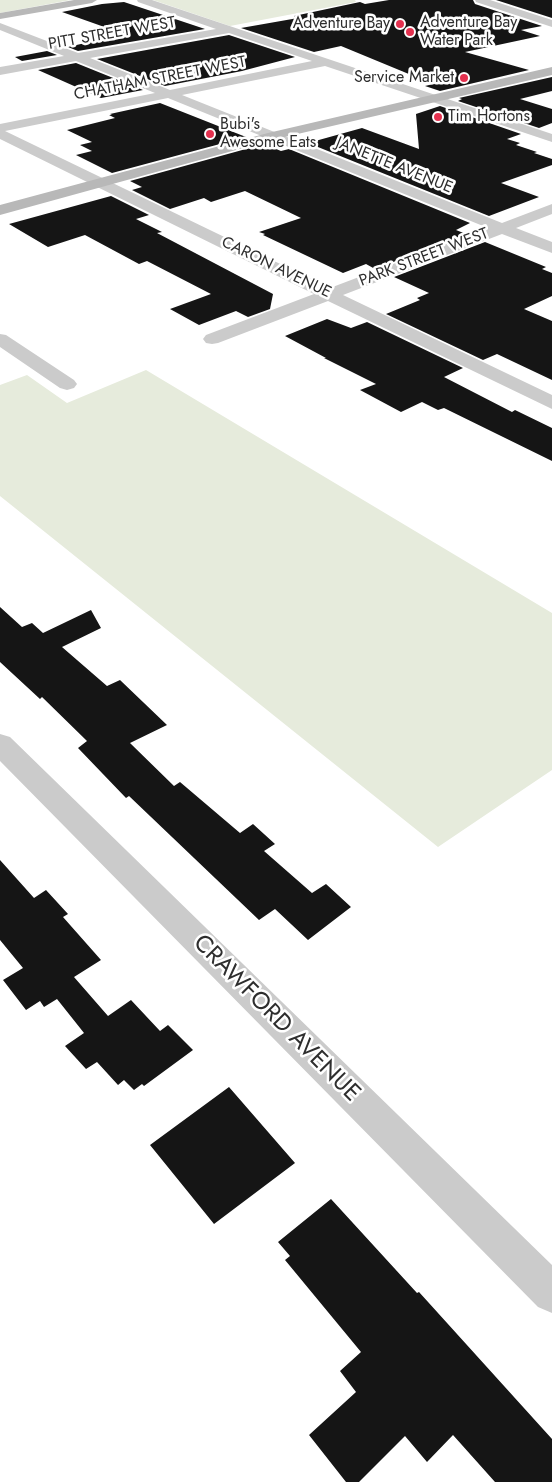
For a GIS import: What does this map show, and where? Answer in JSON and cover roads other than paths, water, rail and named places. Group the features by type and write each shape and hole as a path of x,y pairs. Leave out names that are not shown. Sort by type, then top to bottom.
{"main road":[{"path":"0,16 92,0"},
{"path":"0,210 273,136 432,97 552,71"}],"street":[{"path":"142,0 552,138"},
{"path":"480,0 552,24"},
{"path":"535,19 552,15"},
{"name":"JANETTE AVENUE","path":"0,26 552,248"},
{"name":"PITT STREET WEST","path":"0,71 230,30"},
{"name":"CHATHAM STREET WEST","path":"0,128 327,62"},
{"name":"CARON AVENUE","path":"0,134 102,182 552,403"},
{"name":"PARK STREET WEST","path":"212,339 552,209"},
{"path":"0,339 67,384"},
{"name":"CRAWFORD AVENUE","path":"0,744 552,1293"}],"place":[{"name":"Adventure Bay","path":"400,24"},
{"name":"Adventure Bay Water Park","path":"410,32"},
{"name":"Service Market","path":"464,78"},
{"name":"Tim Hortons","path":"438,117"},
{"name":"Bubi's Awesome Eats","path":"210,134"}]}
